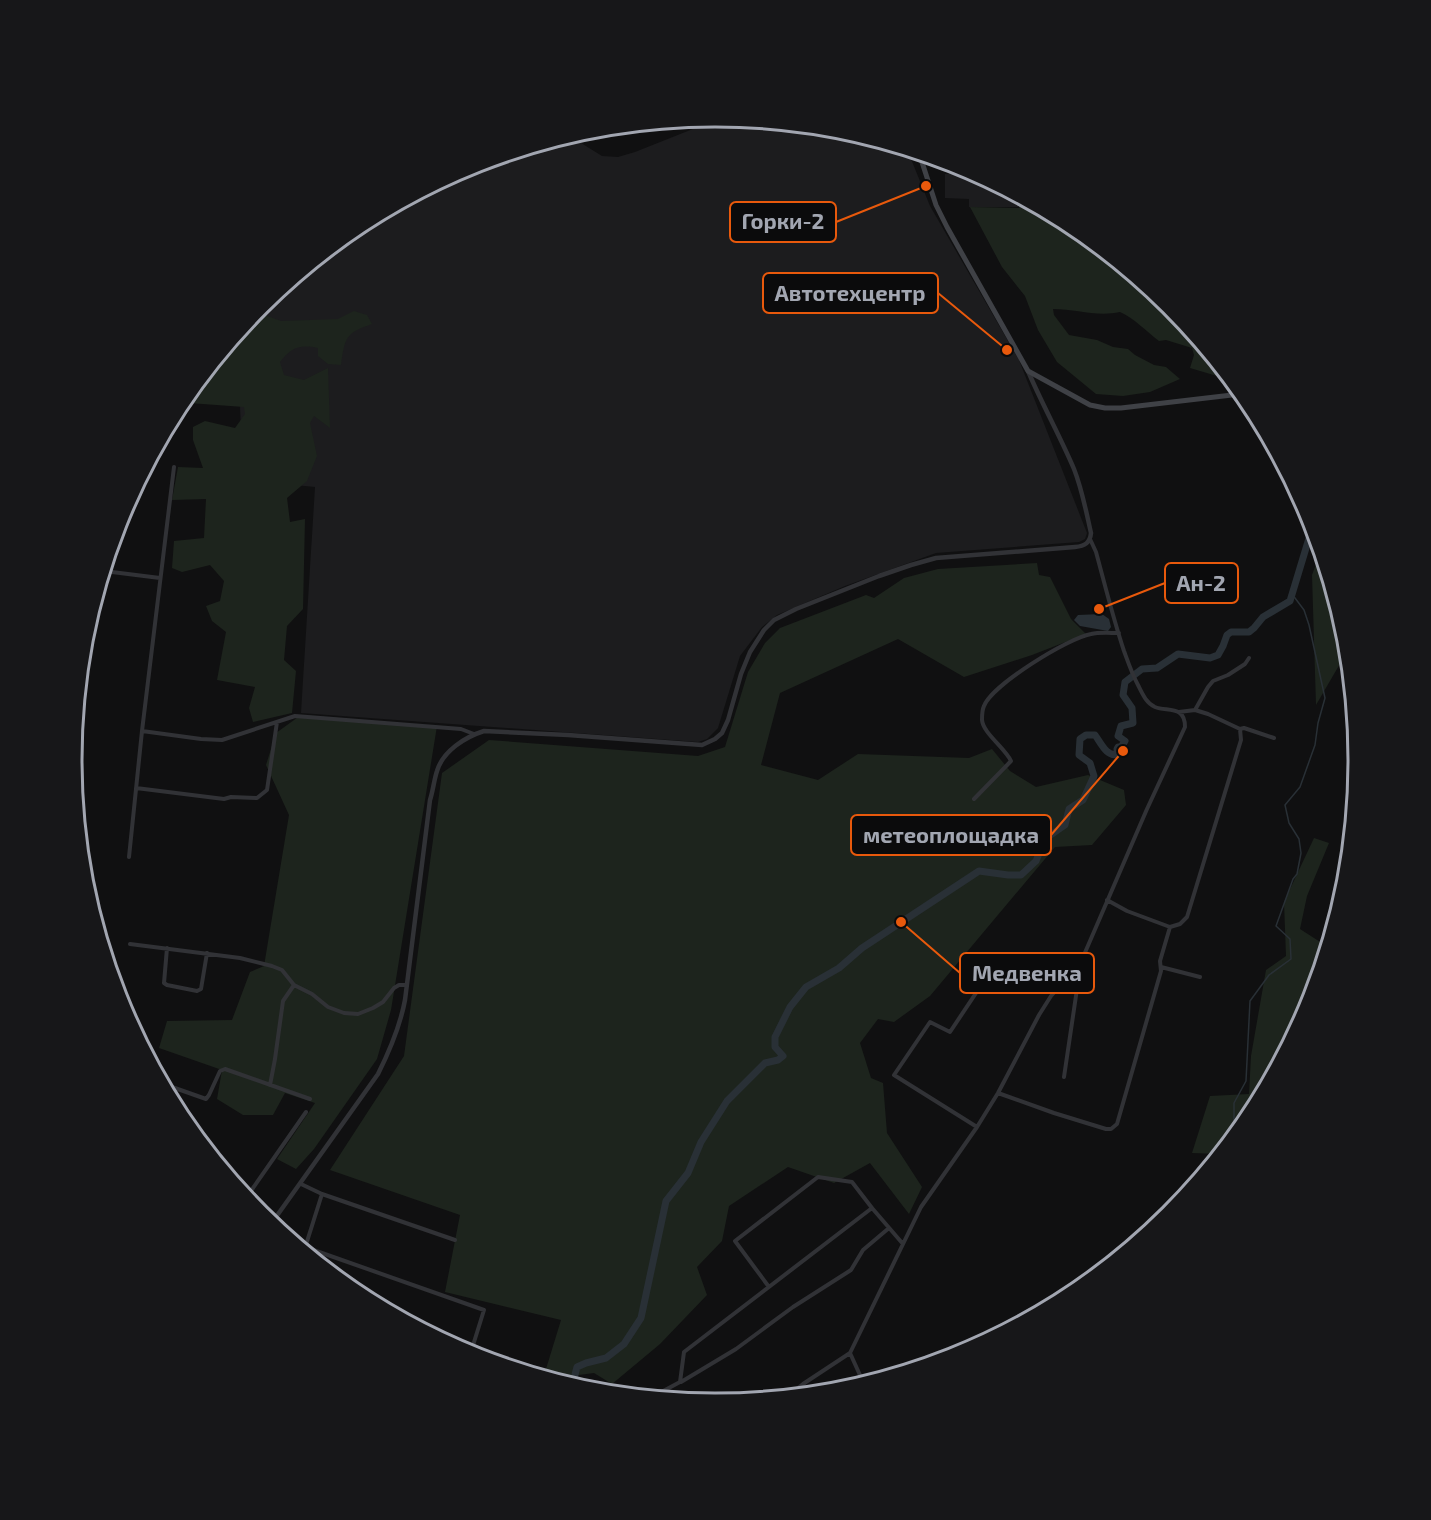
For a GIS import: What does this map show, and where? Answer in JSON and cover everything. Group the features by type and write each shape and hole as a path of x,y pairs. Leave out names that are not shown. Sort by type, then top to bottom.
{"main road":[{"path":"922,162 946,227 1028,371 1090,405 1105,408 1232,395"}],"street":[{"path":"277,1216 378,1074 397,1031 407,985 430,800 438,769 445,756 474,734 484,731 702,745 722,733 750,652 764,630 774,620 879,576 926,560 1076,547 1087,544 1091,533 1081,489 1028,371"},
{"path":"129,857 174,467"},
{"path":"798,1388 850,1353 921,1207 998,1093 1045,1006 1059,987 1074,978 1185,727 1185,720 1178,712 1172,708 1155,707 1147,701 1136,681 1090,539"},
{"path":"111,572 160,578"},
{"path":"974,799 1011,761 983,726 982,713 990,697 1044,655 1070,642 1091,633 1119,633"},
{"path":"1195,710 1214,681 1245,664 1249,658"},
{"path":"1178,712 1195,710 1240,729 1244,728 1274,738"},
{"path":"142,731 222,740 295,716 462,729 474,734"},
{"path":"136,788 224,799 256,798 267,790 276,722"},
{"path":"1107,900 1170,927 1180,924 1187,917 1241,740 1240,729"},
{"path":"998,1093 1111,1130 1117,1124 1170,927"},
{"path":"130,944 240,958 272,966 282,970 294,985 344,1013 358,1014 373,1008 383,1002 399,985 407,985"},
{"path":"167,948 164,982 167,985 197,991 201,989 207,953"},
{"path":"977,1127 894,1075 930,1022 950,1032 1002,954 1059,987"},
{"path":"1161,967 1200,977"},
{"path":"1064,1077 1077,989 1074,978"},
{"path":"270,1085 276,1059 283,1001 294,985"},
{"path":"174,1088 206,1098 220,1071 225,1070 310,1099"},
{"path":"252,1190 306,1112"},
{"path":"769,1287 735,1241 818,1177 852,1182 903,1244"},
{"path":"301,1184 322,1194 455,1240"},
{"path":"307,1243 322,1194"},
{"path":"680,1382 684,1352 872,1208"},
{"path":"663,1391 736,1349 851,1270 863,1250 889,1228"},
{"path":"321,1254 484,1310 473,1345"},
{"path":"850,1353 860,1376"}],"shaded area":[{"path":"697,127 716,127 798,132 839,139 911,159 930,206 1019,360 1087,533 1085,539 1079,542 936,553 845,586 777,615 762,627 740,656 718,728 707,739 698,742 301,713 315,487 243,480 238,346 268,312 330,258 399,212 436,192 512,161 580,142 602,156 618,157"},
{"path":"945,174 958,175 995,192 1018,205 1018,207 969,207 969,199 945,198"},
{"path":"1020,206 1032,212 1067,234 1133,284 1163,312 1218,375 1190,368 1194,355 1192,348 1166,340 1159,341 1120,312 1103,314 1053,309 1054,315 1069,335 1128,349 1154,365 1166,367 1180,379 1150,392 1123,396 1096,394 1057,362 1038,330 1025,296 1002,267 970,207 1019,208"},
{"path":"354,311 367,315 372,324 351,334 345,343 341,365 328,364 318,356 318,348 306,347 292,350 280,362 284,375 304,380 328,368 330,428 314,416 310,423 317,456 307,481 287,498 290,522 305,519 303,609 287,626 284,660 296,671 292,713 253,722 249,708 255,687 217,680 226,632 212,621 206,606 220,601 224,581 210,565 182,572 172,568 174,541 204,538 206,499 172,500 178,467 203,468 193,440 193,427 205,421 235,428 245,414 244,407 192,403 213,375 267,313 267,316 281,321 338,319"},
{"path":"1317,562 1327,596 1341,663 1316,705 1312,575"},
{"path":"1037,563 1039,575 1050,577 1071,619 1086,634 1032,655 964,677 898,639 780,693 761,765 818,780 858,754 969,758 992,749 1010,771 1036,787 1088,775 1124,790 1126,805 1092,845 1055,847 930,996 894,1022 878,1019 860,1043 871,1078 883,1083 887,1133 922,1187 909,1214 870,1163 834,1183 788,1167 729,1206 722,1241 697,1267 707,1295 660,1344 612,1384 594,1373 572,1376 546,1369 561,1320 445,1292 460,1215 330,1170 404,1056 442,773 489,740 698,756 725,747 748,672 765,643 780,628 866,595 874,598 904,578 938,569"},
{"path":"1102,614 1109,619 1111,627 1108,631 1080,626 1074,620 1078,615"},
{"path":"301,715 437,726 391,1010 377,1059 314,1149 296,1169 277,1159 315,1103 285,1093 273,1115 243,1115 217,1099 222,1070 159,1048 167,1021 232,1020 250,972 264,966 289,815 266,765 276,733"},
{"path":"1314,838 1329,843 1307,896 1300,929 1321,943 1300,1002 1264,1077 1242,1112 1211,1154 1192,1153 1210,1096 1249,1094 1251,1056 1266,970 1286,956 1284,902"}],"waterway":[{"path":"574,1377 577,1367 606,1358 624,1344 641,1318 666,1201 688,1173 701,1142 727,1101 765,1063 778,1060 783,1056 775,1047 775,1037 790,1007 806,987 839,968 862,948 979,871 1021,875 1036,861 1045,839 1065,825 1069,809 1083,800 1094,776 1090,763 1079,755 1080,739 1086,735 1095,735 1107,752 1118,754 1118,747 1121,747 1125,741 1118,736 1121,726 1133,723 1132,708 1123,695 1125,682 1142,669 1157,668 1178,654 1210,658 1218,655 1227,635 1231,632 1249,632 1263,617 1290,601 1308,540"},
{"path":"1234,1123 1234,1103 1246,1081 1250,1001 1269,975 1291,959 1290,939 1276,926 1293,879 1297,874 1301,853 1299,839 1289,823 1285,805 1300,787 1315,745 1325,698 1309,625 1304,610 1292,594"}],"place":[{"name":"Горки-2","path":"926,186"},
{"name":"Автотехцентр","path":"1007,350"},
{"name":"Ан-2","path":"1099,609"},
{"name":"метеоплощадка","path":"1123,751"},
{"name":"Медвенка","path":"901,922"}]}
